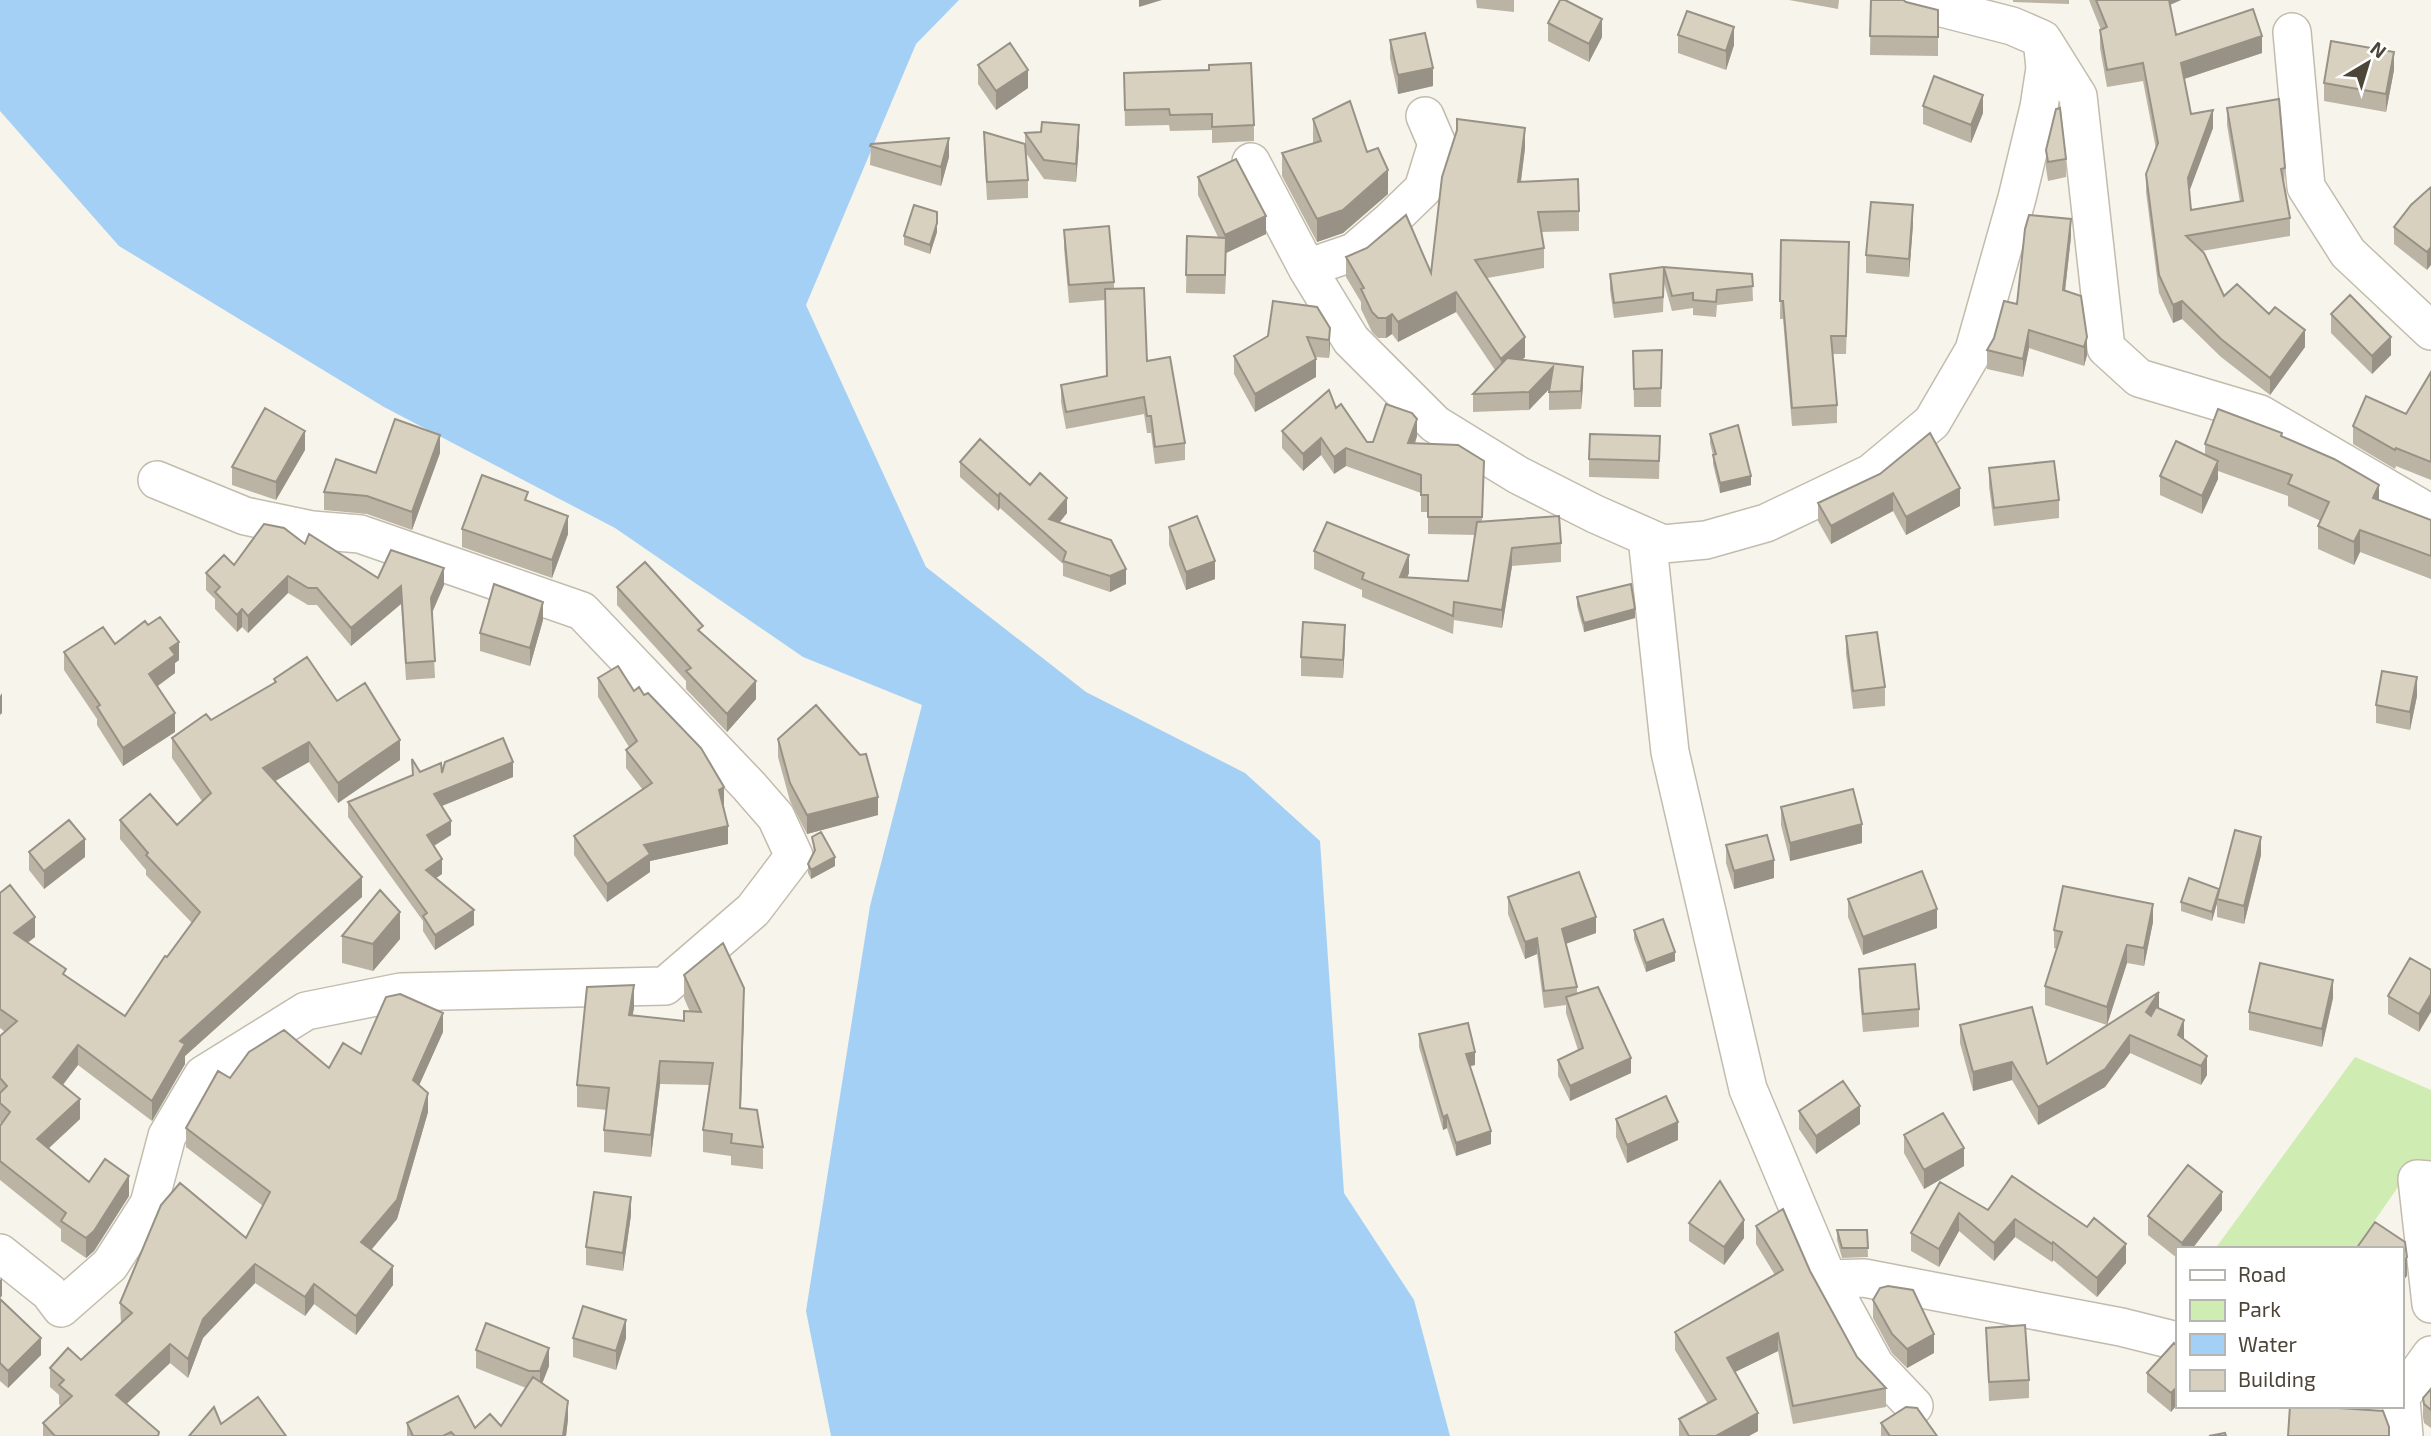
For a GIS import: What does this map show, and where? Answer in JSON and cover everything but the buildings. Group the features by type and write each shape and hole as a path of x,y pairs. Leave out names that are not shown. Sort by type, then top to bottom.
{"street":[{"path":"1911,0 2012,26 2042,39 2078,96 2106,348 2139,378 2260,414 2431,514"},
{"path":"2292,32 2306,187 2348,253 2431,331"},
{"path":"1251,162 1307,268 1351,340 1435,424 1518,475 1595,514 1663,544 1706,540 1766,523 1871,473 1932,422 1974,350 1993,289 2039,107 2045,68 2042,39"},
{"path":"1307,268 1354,252 1391,222 1423,189 1437,144 1425,116"},
{"path":"0,1252 49,1292 61,1308 110,1265 149,1204 167,1136 203,1075 306,1011 401,992 665,986 753,910 794,856 776,817 582,611 360,534 312,530 245,516 157,480"},
{"path":"1647,537 1670,752 1748,1089 1828,1279 1875,1365 1914,1406"},
{"path":"2431,1181 2417,1178 2431,1304"},
{"path":"1828,1279 1864,1278 2121,1327 2176,1341"},
{"path":"2403,1395 2431,1355"},
{"path":"2402,1408 2404,1436"}],"green space":[{"path":"2355,1057 2431,1090 2431,1163 2416,1161 2356,1247 2216,1247"}],"water":[{"path":"0,0 959,0 916,44 806,305 926,567 1086,692 1245,773 1320,841 1344,1193 1414,1300 1450,1436 831,1436 806,1311 870,906 922,705 803,657 615,528 384,407 119,246 0,111"}]}
